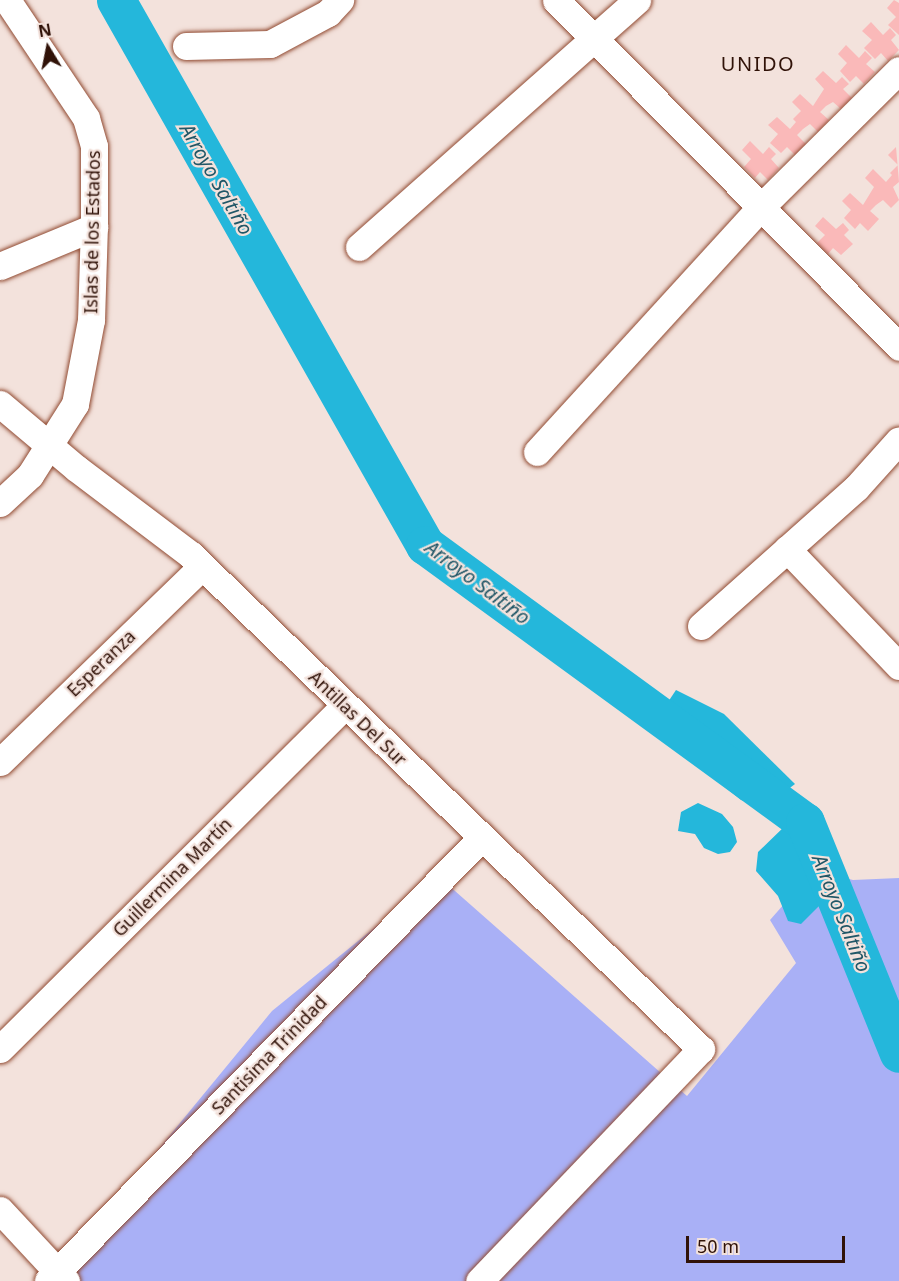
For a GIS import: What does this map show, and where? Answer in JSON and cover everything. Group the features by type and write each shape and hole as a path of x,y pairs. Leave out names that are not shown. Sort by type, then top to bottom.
{"street":[{"name":"Islas de los Estados","path":"0,503 30,475 52,445 77,394 91,320 94,227 94,146 86,118 7,0"},
{"path":"186,46 270,44 328,13 340,0"},
{"path":"556,0 759,209 899,347"},
{"path":"359,247 636,0"},
{"path":"537,452 759,209 899,70"},
{"path":"0,266 94,227"},
{"name":"Antillas Del Sur","path":"0,404 52,445 76,468 202,566 701,1049 479,1281"},
{"path":"701,626 856,488 899,440"},
{"path":"787,549 899,666"},
{"name":"Esperanza","path":"0,762 202,566"},
{"name":"Guillermina Martín","path":"0,1048 345,705"},
{"name":"Santisima Trinidad","path":"57,1278 482,837"},
{"path":"0,1210 57,1278"}],"shaded area":[{"path":"676,690 724,714 795,784 765,807 741,800 706,772 656,720"},
{"path":"698,803 722,814 733,827 737,842 730,852 718,854 704,848 695,834 678,831 681,812"},
{"path":"788,823 798,823 815,856 824,901 801,924 788,921 778,896 756,871 758,852"},
{"path":"814,870 853,880 899,878 899,1281 50,1281 272,1011 438,876 687,1096 796,963 770,920"}],"building":[{"path":"894,0 899,3 899,35 888,25 896,17 887,8"},
{"path":"871,22 883,35 890,28 896,35 891,40 899,50 888,61 881,53 875,59 864,48 872,40 862,31"},
{"path":"846,45 859,58 865,51 872,58 866,64 875,72 864,84 856,76 850,82 840,71 847,63 838,54"},
{"path":"823,71 836,83 842,77 849,84 843,89 852,98 841,109 833,102 820,112 829,120 818,132 810,124 797,135 806,144 795,155 787,147 781,153 770,143 778,134 768,125 777,117 790,129 796,122 793,119 801,111 792,102 800,94 813,106 824,89 815,79"},
{"path":"750,141 763,154 769,147 776,154 771,159 779,168 768,180 760,172 755,178 744,167 751,159 742,150"},
{"path":"896,147 898,165 888,155"},
{"path":"898,165 899,182 893,187 899,200 891,208 883,200 870,211 879,219 868,231 860,223 855,229 844,218 851,210 842,201 850,193 863,205 874,187 865,178 873,169 886,182 892,175 890,173"},
{"path":"823,217 836,229 843,223 849,230 844,235 853,244 841,255 833,248 828,254 817,243 825,235 815,226"}],"waterway":[{"name":"Arroyo Saltiño","path":"116,0 425,545 805,822 899,1053"}],"district":[{"name":"UNIDO","path":"758,63"}]}
